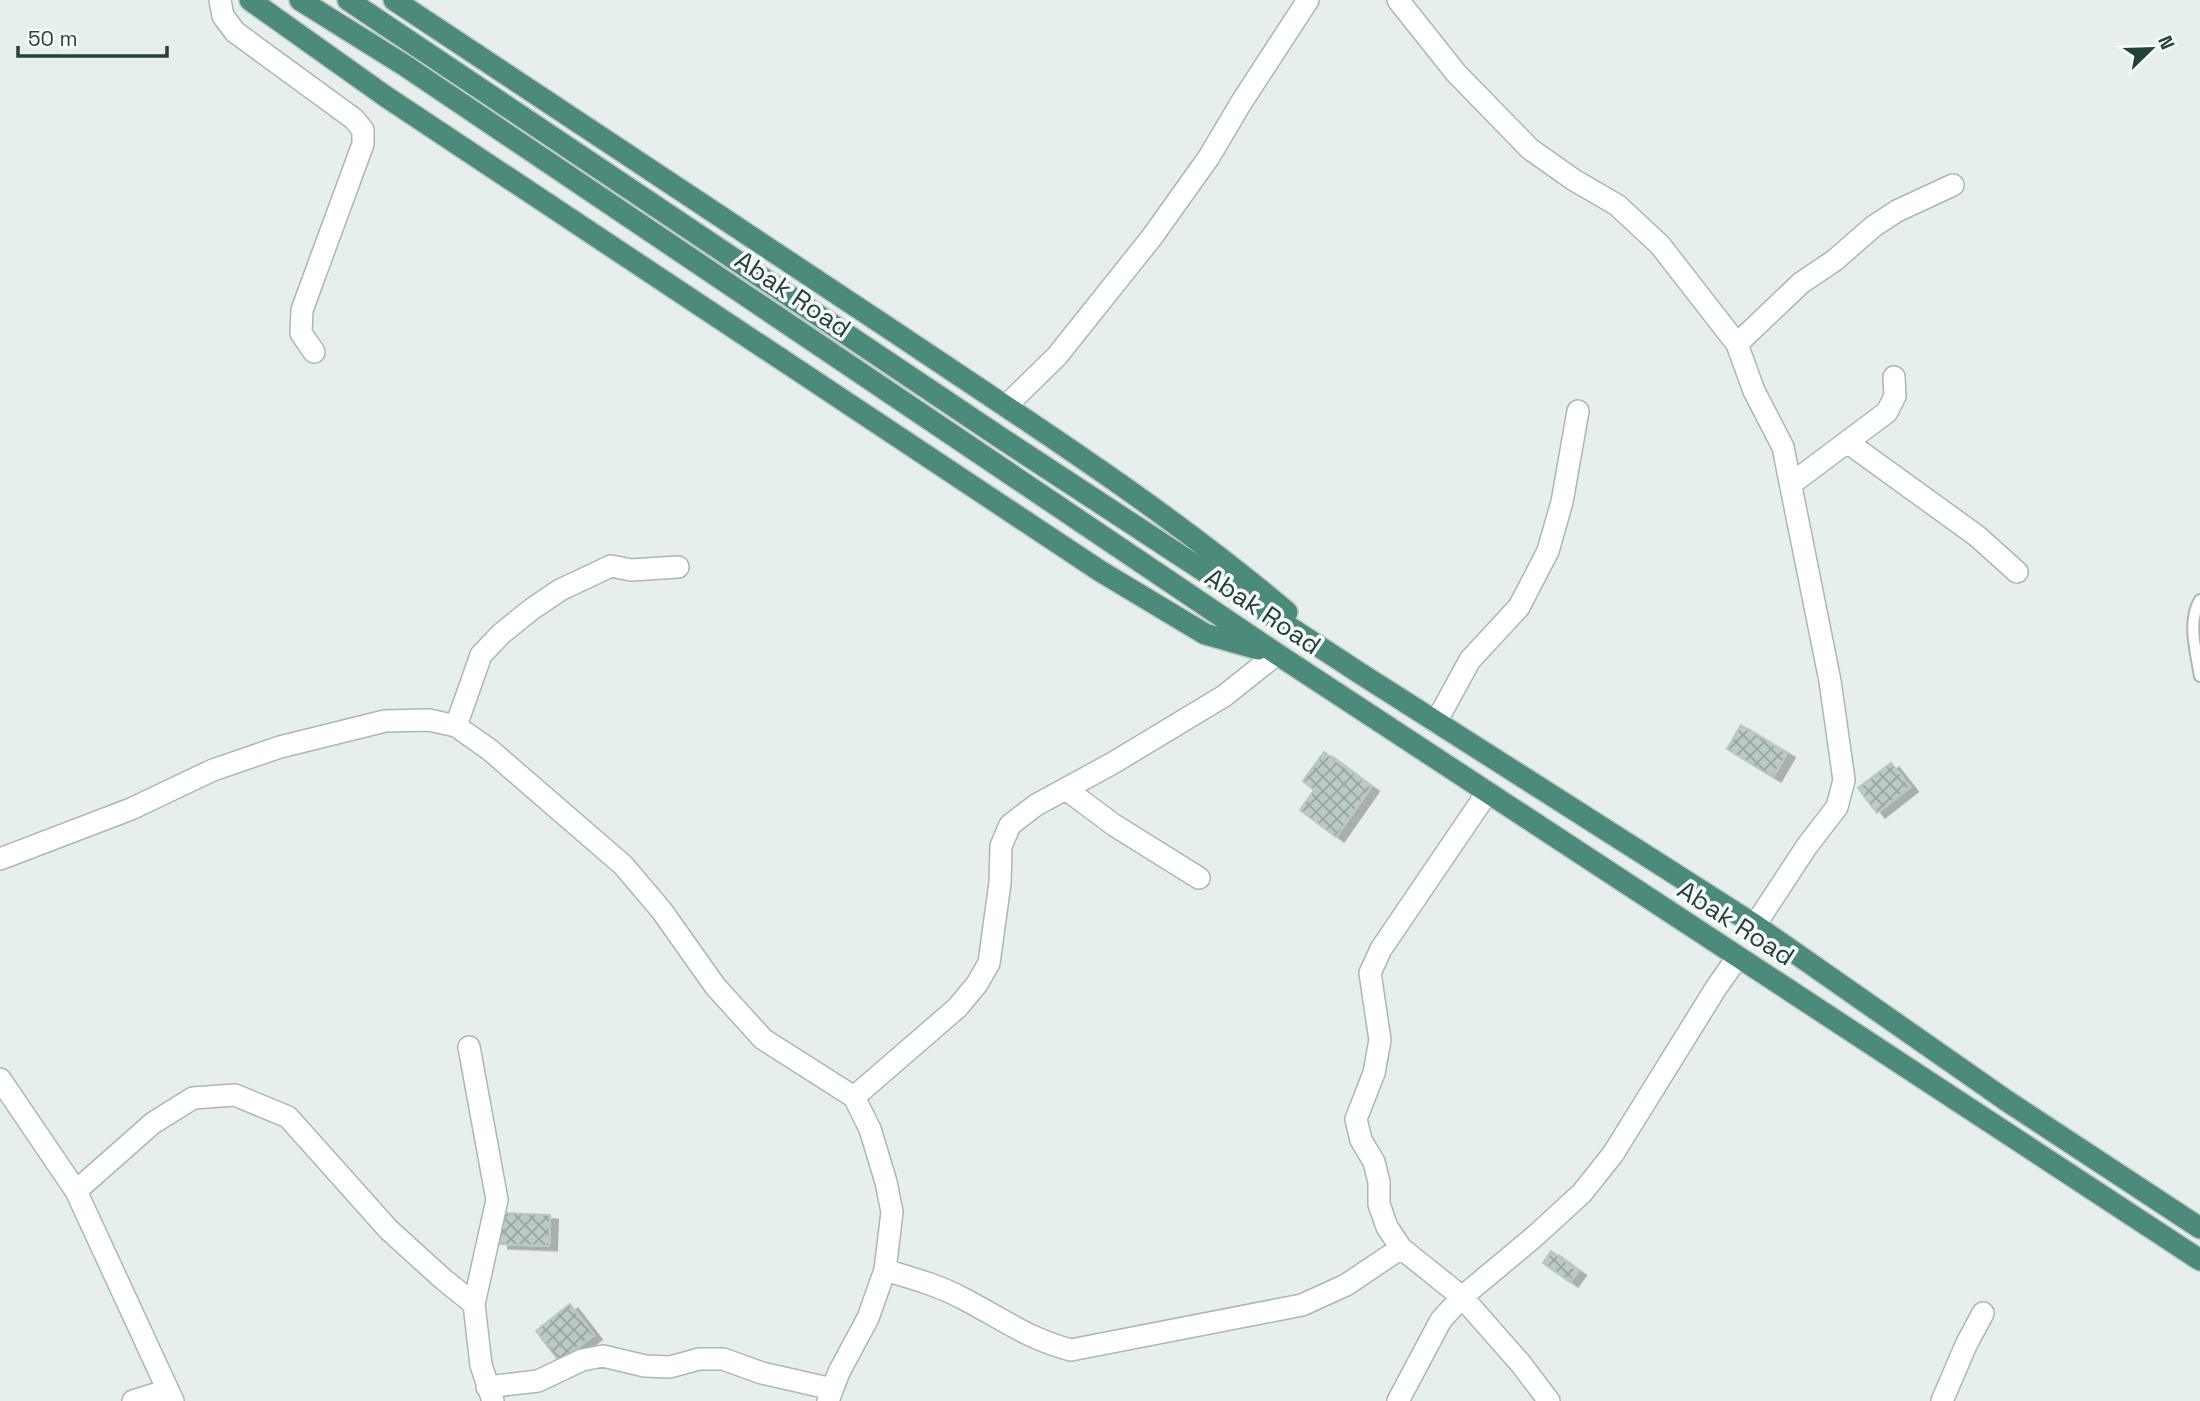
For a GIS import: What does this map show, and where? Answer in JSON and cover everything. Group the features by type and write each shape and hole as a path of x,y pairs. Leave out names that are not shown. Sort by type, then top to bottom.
{"highway":[{"path":"250,0 385,96 1100,571 1205,634 1277,654"},
{"name":"Abak Road","path":"300,0 415,73 1277,654 2200,1260"},
{"name":"Abak Road","path":"348,0 1004,440 1358,672 1755,925 2007,1101 2200,1228"},
{"path":"394,0 1006,406 1137,496 1242,574 1358,672"}],"street":[{"path":"220,0 223,16 235,32 354,119 363,130 363,144 302,310 301,333 314,352"},
{"path":"1006,406 1057,356 1152,237 1209,157 1308,0"},
{"path":"1398,0 1456,73 1530,149 1574,180 1617,205 1660,245 1737,344 1754,391 1783,447 1830,681 1844,780 1837,807 1807,846 1755,925"},
{"path":"1737,344 1801,283 1835,260 1874,226 1897,211 1953,185"},
{"path":"1791,484 1886,412 1895,396 1894,377"},
{"path":"1436,722 1471,660 1519,607 1548,551 1562,502 1578,411"},
{"path":"1847,442 1977,536 2017,572"},
{"path":"456,726 481,655 501,634 532,609 560,590 611,566 631,570 678,567"},
{"path":"854,1097 957,1008 977,984 989,963 1000,883 1001,846 1010,825 1036,805 1067,790 1224,696 1277,654"},
{"path":"0,859 118,814 213,770 280,747 385,721 429,720 456,726 490,750 623,865 662,911 715,986 763,1039 854,1097 870,1129 892,1212 885,1270 868,1318 830,1395 723,1359 699,1359 670,1367 645,1366 603,1356 582,1360 538,1381 490,1394 481,1365 474,1304 497,1200 469,1047"},
{"path":"1067,790 1114,825 1199,878"},
{"path":"1488,793 1381,949 1370,973 1380,1040 1374,1073 1356,1119 1361,1140 1374,1162 1379,1182 1378,1203 1387,1227 1401,1248 1461,1297 1521,1364 1549,1401"},
{"path":"1398,1401 1441,1320 1461,1297 1582,1193 1613,1154 1737,958"},
{"path":"0,1079 76,1191 170,1396 133,1401"},
{"path":"76,1191 153,1123 193,1098 234,1095 288,1117 389,1230 474,1304"},
{"path":"885,1270 961,1297 1043,1343 1071,1350 1302,1305 1346,1285 1401,1248"},
{"path":"1942,1401 1983,1313"}],"lane":[{"path":"2200,600 2195,608 2194,639 2200,676"}],"building":[{"path":"1741,725 1787,753 1773,777 1727,749"},
{"path":"1324,752 1371,787 1336,837 1300,810 1314,790 1303,781"},
{"path":"1891,763 1910,787 1877,813 1858,788"},
{"path":"501,1213 550,1215 549,1246 500,1244"},
{"path":"1551,1251 1578,1271 1570,1282 1543,1263"},
{"path":"570,1304 594,1335 559,1361 536,1331"}]}
